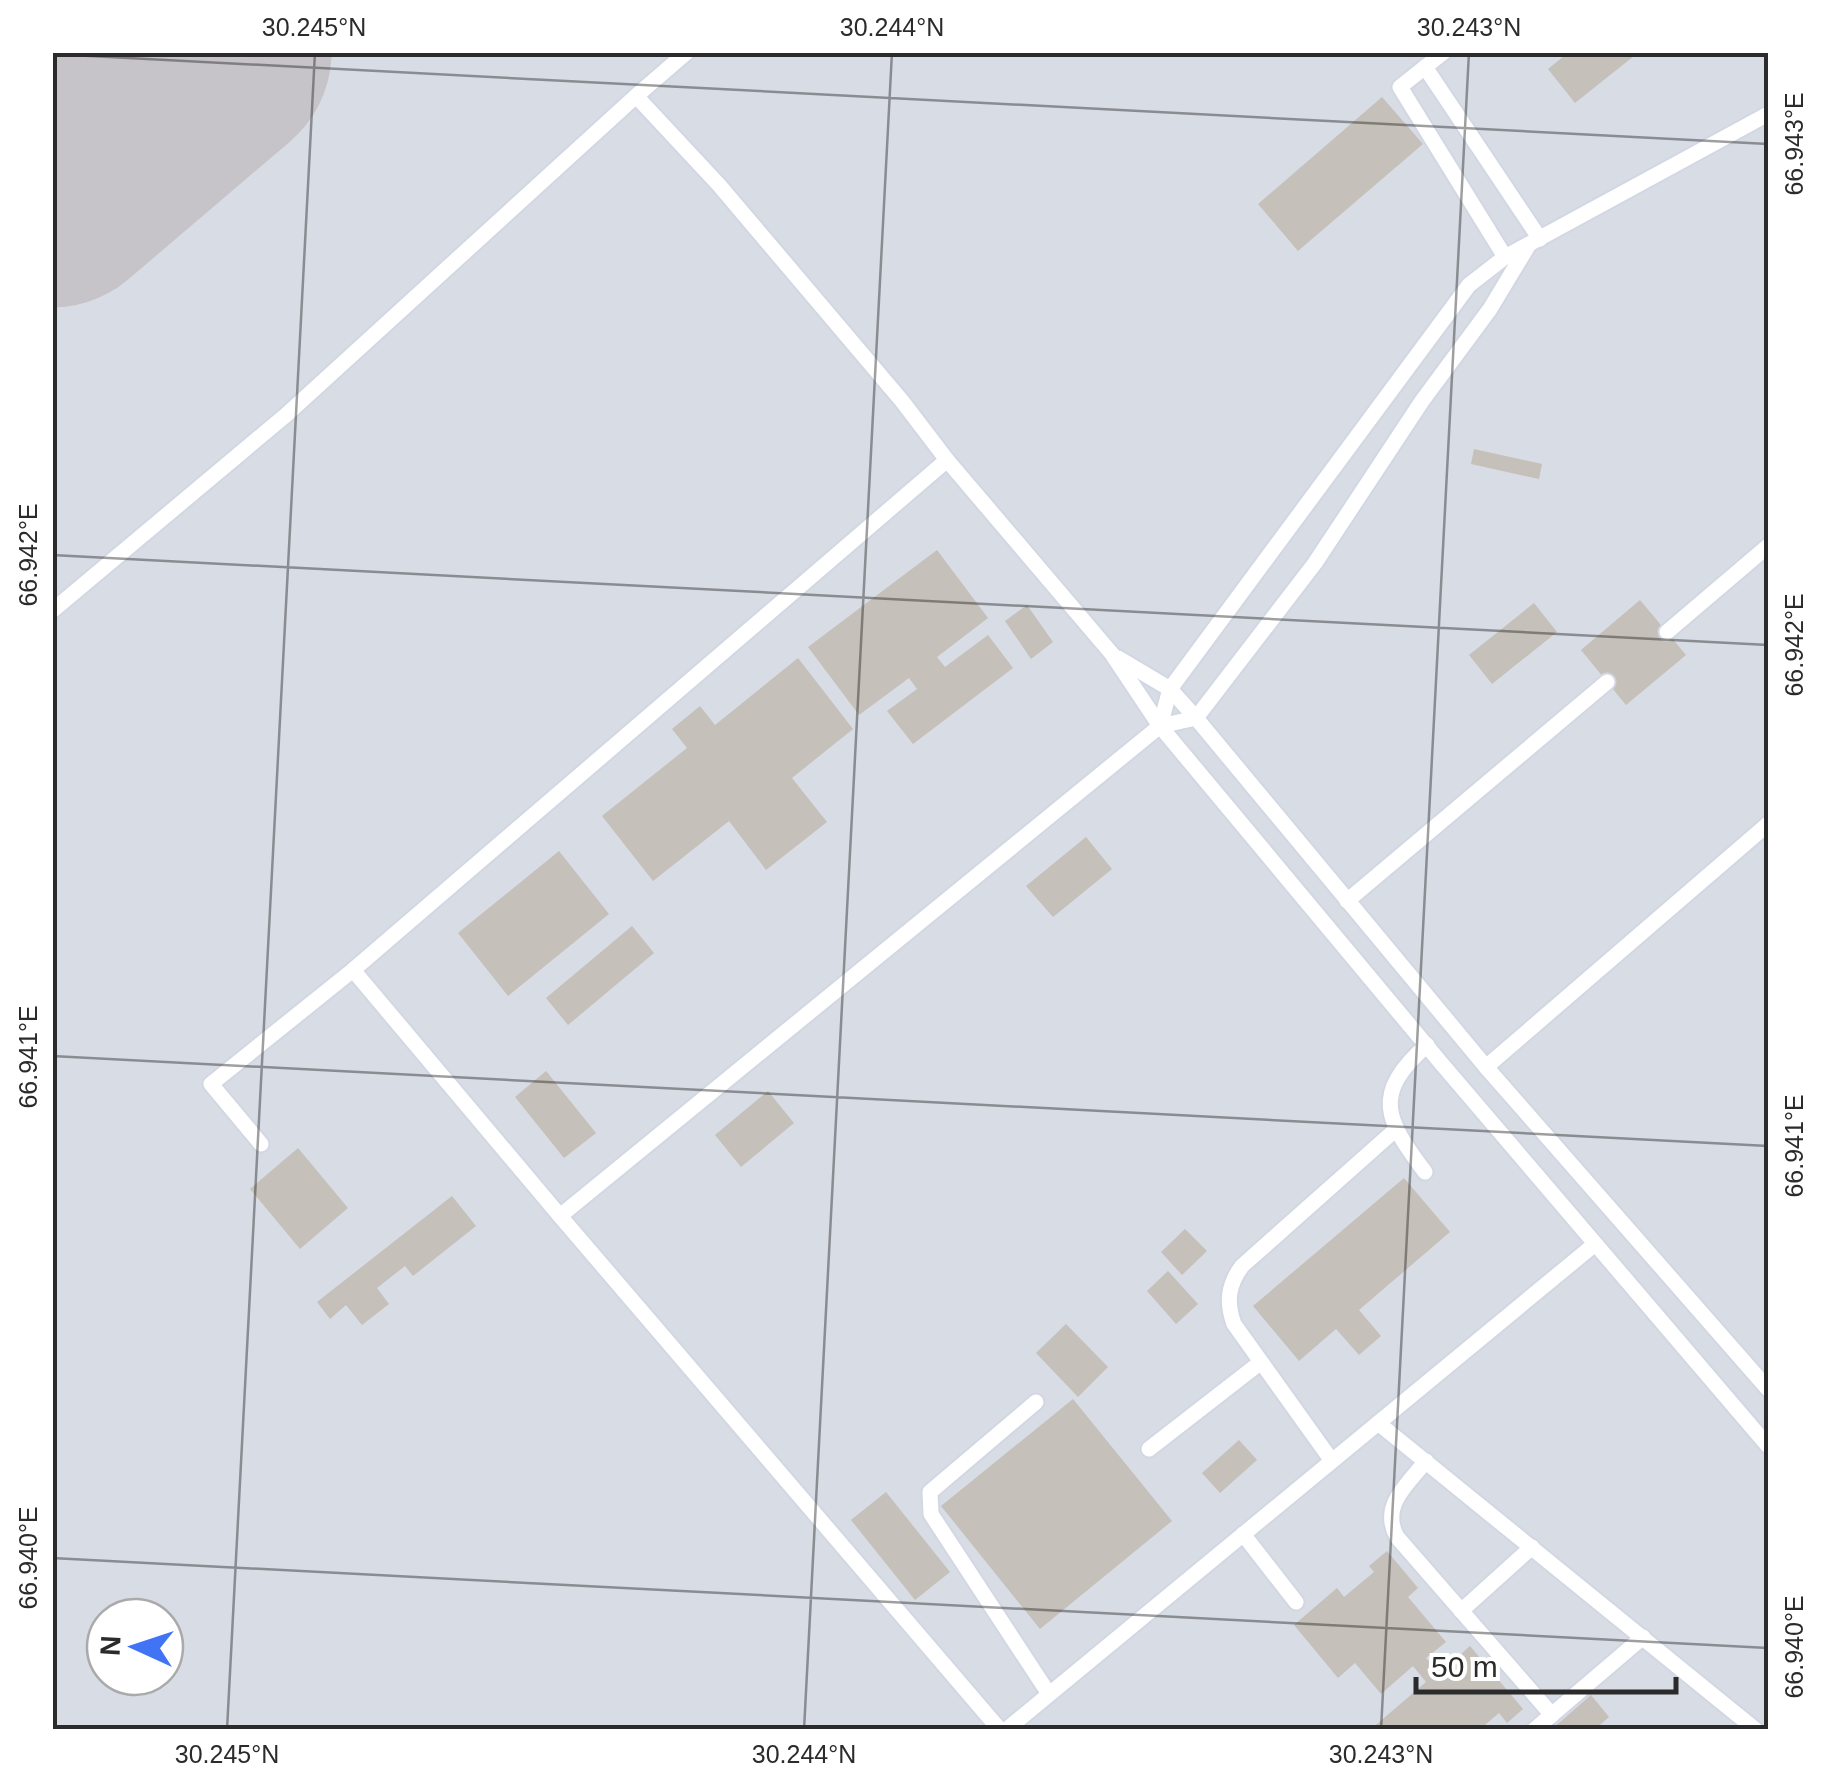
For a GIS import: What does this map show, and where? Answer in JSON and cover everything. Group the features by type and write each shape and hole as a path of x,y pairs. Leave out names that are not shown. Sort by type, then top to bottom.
{"lane":[{"path":"52,612 286,415 687,52"},
{"path":"1444,52 1400,87 1504,256"},
{"path":"1425,68 1534,243"},
{"path":"636,96 718,185 902,401 947,460 1112,654 1160,726 1768,1446"},
{"path":"1160,726 1170,689 1469,285 1504,256 1768,114"},
{"path":"560,1216 1160,726 1196,718 1315,563 1422,401 1534,243"},
{"path":"261,1144 211,1084 353,970 947,460"},
{"path":"1667,632 1768,546"},
{"path":"1112,654 1170,689 1196,718 1486,1068 1768,1389"},
{"path":"1346,901 1607,682"},
{"path":"1486,1068 1768,824"},
{"path":"353,970 1003,1730 1595,1244"},
{"path":"1425,1172 1394,1131 1390,1113 1393,1088 1405,1064 1427,1045"},
{"path":"1332,1461 1234,1324 1228,1308 1233,1279 1242,1266 1394,1131"},
{"path":"1149,1449 1261,1362"},
{"path":"1036,1402 930,1492 928,1502 931,1514 1050,1694"},
{"path":"1378,1422 1756,1730"},
{"path":"1426,1461 1395,1500 1391,1526 1552,1715"},
{"path":"1243,1534 1296,1602"},
{"path":"1461,1611 1532,1547"},
{"path":"1534,1730 1643,1638"}],"shaded area":[{"path":"52,53 1768,53 1768,1729 53,1729"}],"building":[{"path":"1569,52 1639,52 1575,103 1548,69"},
{"path":"1382,97 1423,144 1298,251 1258,204"},
{"path":"1474,449 1542,464 1539,479 1471,464"},
{"path":"937,550 988,618 937,657 945,667 988,635 1013,668 913,744 887,711 917,689 909,678 859,715 808,647"},
{"path":"1640,600 1686,655 1626,705 1581,650"},
{"path":"1534,603 1557,632 1492,684 1469,655"},
{"path":"1027,605 1053,642 1031,659 1005,621"},
{"path":"798,658 853,729 792,778 827,822 766,870 729,821 653,881 602,816 687,748 672,729 700,706 715,725"},
{"path":"1086,837 1112,869 1053,917 1026,886"},
{"path":"559,851 609,914 508,996 458,933"},
{"path":"632,926 654,953 568,1025 546,998"},
{"path":"546,1071 596,1133 564,1158 515,1097"},
{"path":"768,1091 794,1123 741,1167 715,1135"},
{"path":"298,1148 348,1208 300,1249 250,1189"},
{"path":"1404,1178 1450,1232 1359,1310 1381,1336 1359,1355 1336,1329 1299,1361 1253,1306"},
{"path":"452,1196 476,1226 413,1276 405,1266 377,1288 389,1304 362,1325 346,1305 330,1319 317,1302"},
{"path":"1185,1229 1207,1251 1182,1275 1161,1252"},
{"path":"1168,1271 1198,1304 1176,1324 1147,1291"},
{"path":"1066,1324 1108,1367 1078,1397 1036,1353"},
{"path":"1073,1399 1172,1521 1040,1629 941,1506"},
{"path":"1239,1440 1257,1460 1220,1493 1202,1473"},
{"path":"886,1492 950,1572 915,1600 851,1520"},
{"path":"1387,1551 1418,1588 1408,1597 1446,1642 1426,1658 1440,1673 1470,1646 1523,1709 1507,1723 1499,1713 1479,1730 1370,1730 1426,1682 1413,1666 1381,1694 1355,1663 1338,1678 1294,1625 1337,1588 1344,1597 1374,1572 1369,1566"},
{"path":"1591,1695 1609,1717 1594,1730 1551,1730"}],"runway":[{"path":"52,190 214,52"}]}
